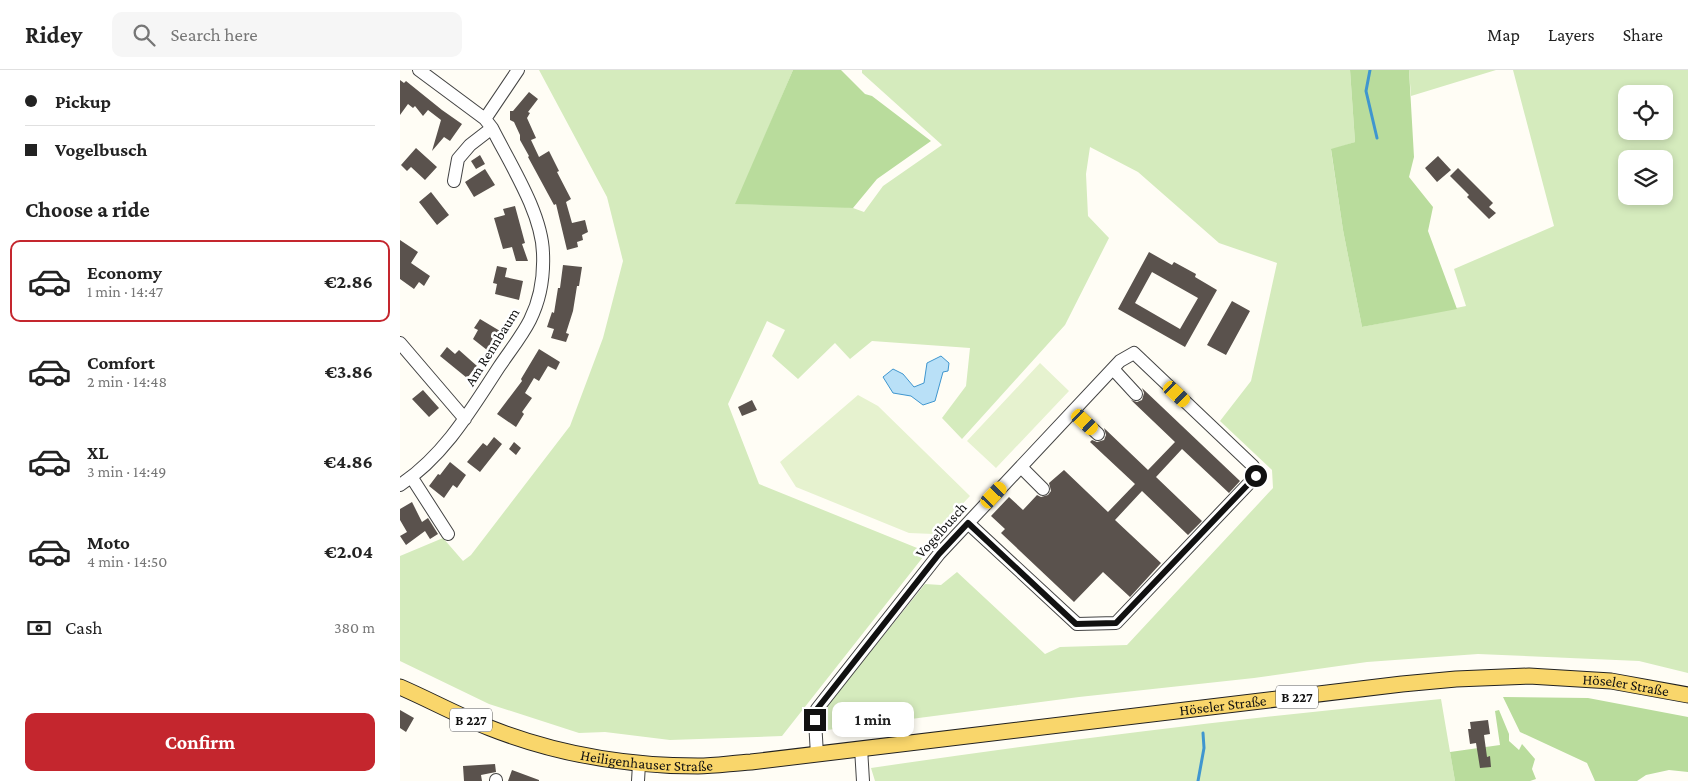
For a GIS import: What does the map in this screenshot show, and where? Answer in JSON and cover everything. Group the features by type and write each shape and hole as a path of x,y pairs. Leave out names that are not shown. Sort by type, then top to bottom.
{"main road":[{"name":"Höseler Straße","path":"906,743 1456,679 1529,676 1611,681 1688,695"},
{"name":"Heiligenhauser Straße","path":"400,687 453,712 528,741 583,755 639,764 698,766 751,762 906,743"}],"street":[{"name":"Am Rennbaum","path":"400,485 412,478 440,451 465,418 530,320 541,288 543,252 535,214 489,123 418,70"},
{"path":"454,181 458,160 489,123 518,70"},
{"path":"400,343 465,418"},
{"name":"Vogelbusch","path":"817,755 815,720 817,709 939,554 1020,467 1074,411 1120,361 1134,353 1253,466 1256,476 1116,623 1076,624 968,523"},
{"path":"1112,369 1136,394"},
{"path":"1074,411 1098,434"},
{"path":"1020,467 1043,489"},
{"path":"412,478 448,534"},
{"path":"861,748 863,781"},
{"path":"638,781 639,764"}],"green space":[{"path":"539,70 793,70 736,204 837,206 853,208 864,212 883,186 942,145 862,73 862,70 1350,70 1355,142 1331,150 1343,230 1362,327 1466,306 1454,269 1554,226 1513,70 1688,70 1688,673 1639,661 1478,654 1367,662 1254,678 1079,697 827,730 822,712 925,584 941,585 957,572 1045,654 1060,647 1127,645 1273,488 1272,470 1220,421 1251,381 1277,263 1219,243 1138,172 1090,147 1086,174 1088,216 1109,238 1065,325 962,439 942,418 966,386 970,348 872,341 850,359 835,343 798,379 772,356 785,330 767,321 728,404 759,484 927,552 782,736 670,740 605,732 579,733 489,704 400,661 400,556 443,538 463,561 471,555 570,426 603,338 623,261 607,197"},
{"path":"793,70 841,70 865,94 872,96 931,141 877,179 853,208 735,204"},
{"path":"1350,70 1409,70 1414,157 1409,177 1433,207 1428,231 1457,309 1362,327 1343,230 1331,149 1355,142"},
{"path":"1409,70 1496,70 1411,96"},
{"path":"1040,363 1069,391 996,468 967,441"},
{"path":"858,395 878,406 970,496 934,534 909,533 796,487 780,462"},
{"path":"1503,697 1588,698 1688,717 1688,772 1669,770 1646,775 1637,781 1595,781 1587,763 1520,732"},
{"path":"1441,699 1455,781 875,781 871,768 1155,730"},
{"path":"1499,710 1509,734 1509,741 1519,750 1522,744 1535,759 1532,769 1536,779 1530,781 1455,781 1450,752 1500,745 1495,711"}],"water":[{"path":"941,356 949,363 948,371 943,372 935,401 923,405 911,396 893,393 883,377 893,369 903,374 914,387 924,383 927,363"}],"building":[{"path":"400,80 404,83 406,81 462,124 450,141 444,137 432,151 441,120 428,110 423,116 415,106 413,108 408,104 400,115"},
{"path":"529,92 538,99 528,112 530,113 527,118 536,138 531,140 539,157 549,151 559,171 557,172 571,199 566,202 572,223 585,220 588,232 582,235 583,240 577,242 578,247 567,250 556,204 554,205 528,157 514,122 510,120 510,111 513,111"},
{"path":"416,148 437,167 425,180 411,167 407,171 401,165"},
{"path":"480,155 485,164 476,169 471,161"},
{"path":"1438,156 1451,170 1437,182 1425,168"},
{"path":"1458,168 1493,203 1489,207 1496,213 1489,219 1467,197 1469,195 1450,176"},
{"path":"485,169 495,185 474,197 465,182"},
{"path":"431,192 449,215 437,225 419,202"},
{"path":"515,206 525,243 522,244 528,261 516,261 512,247 503,249 494,218 505,215 503,209"},
{"path":"400,240 418,252 411,263 430,276 424,286 419,282 414,289 400,279"},
{"path":"1149,252 1172,265 1174,262 1196,274 1195,277 1217,290 1185,347 1118,309","holes":["1152,272 1198,298 1180,329 1135,303"]},
{"path":"563,265 582,267 573,311 566,333 569,334 566,342 551,338 554,329 547,327 552,312 554,313"},
{"path":"497,266 507,268 505,277 523,281 519,300 495,294 497,284 493,283"},
{"path":"1232,301 1250,311 1226,355 1207,345"},
{"path":"480,319 500,331 487,350 473,339 478,330 474,328"},
{"path":"447,347 455,354 459,350 477,366 467,378 440,356"},
{"path":"539,349 560,362 556,370 548,366 539,381 534,378 525,393 532,398 522,412 524,414 516,427 497,414 522,381 521,379"},
{"path":"1142,388 1240,481 1229,493 1182,449 1156,477 1202,521 1188,535 1142,491 1115,520 1161,563 1130,597 1103,572 1074,602 1001,533 1005,529 991,516 1009,497 1023,510 1037,495 1041,497 1048,495 1051,491 1049,483 1064,470 1108,512 1135,484 1090,442 1092,440 1097,442 1104,440 1106,435 1104,428 1148,470 1175,442 1131,400 1137,402 1142,400 1144,393"},
{"path":"423,390 439,408 429,417 412,399"},
{"path":"752,400 757,410 742,416 738,407"},
{"path":"494,437 502,444 480,472 467,462 483,443 487,446"},
{"path":"514,442 521,448 516,455 509,449"},
{"path":"450,462 466,475 457,488 453,485 444,498 429,486"},
{"path":"412,502 422,522 428,518 438,534 430,539 425,531 406,545 400,536 407,532 400,520 400,509"},
{"path":"400,710 414,718 406,732 400,728"},
{"path":"1488,720 1490,734 1484,735 1487,757 1490,756 1491,767 1480,768 1476,743 1470,744 1468,729 1471,729 1470,722"},
{"path":"495,764 496,772 481,775 482,781 464,781 463,766"},
{"path":"512,770 539,780 539,781 508,781"}],"waterway":[{"path":"1370,70 1366,91 1377,138"},
{"path":"1198,781 1204,748 1203,733"}],"route":[{"path":"815,720 817,709 939,554 968,523 1076,624 1116,623 1256,476"}]}
